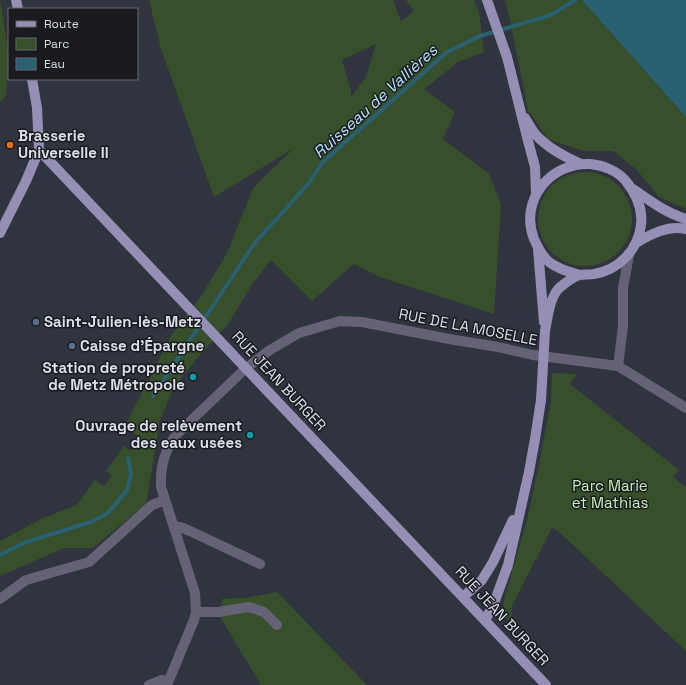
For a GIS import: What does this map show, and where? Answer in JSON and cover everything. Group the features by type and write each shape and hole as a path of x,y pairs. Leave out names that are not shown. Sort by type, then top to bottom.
{"main road":[{"path":"489,4 507,57 535,167 536,194"},
{"path":"0,233 26,181 39,150 37,108 32,80"},
{"path":"520,110 537,136 551,148 581,164"},
{"name":"RUE JEAN BURGER","path":"39,150 546,685"},
{"path":"545,331 541,302 538,249 531,231 530,212 536,194 547,179 563,168 581,164 595,164 610,169 622,177 632,188 659,207 673,215 686,219"},
{"path":"538,249 549,261 563,270 580,275 593,275 607,271 619,264 629,255 636,243 641,224 640,206 632,188"},
{"path":"636,243 656,232 679,227 686,229"},
{"path":"485,620 493,606 508,565 535,439 541,400 545,331 551,303 559,289 580,275"},
{"path":"463,597 482,580 493,562 521,504"}],"street":[{"path":"618,366 624,326 623,288 629,255"},
{"name":"RUE DE LA MOSELLE","path":"196,612 195,593 161,487 161,472 164,456 172,440 177,434 246,368 270,350 299,333 340,321 362,322 548,358 618,366 686,408"},
{"path":"0,599 26,580 89,562 152,505 165,500"},
{"path":"174,528 180,527 190,531 260,564"},
{"path":"149,685 161,680 167,683 196,612 218,612 249,607 264,612 277,625"}],"green space":[{"path":"0,0 8,49 8,69 6,96 0,102"},
{"path":"149,0 393,0 401,21 414,11 406,0 474,0 479,12 484,52 458,62 424,89 455,112 443,139 489,174 501,204 494,314 380,277 354,264 312,301 271,260 253,283 228,324 194,362 173,389 160,420 146,504 93,548 64,548 0,576 0,541 43,518 77,505 95,480 104,486 112,475 106,471 124,446 131,451 140,438 125,426 172,334 202,295 227,253 253,188 294,148 214,197 161,49","holes":["376,44 366,77 351,97 351,91 342,60"]},
{"path":"505,0 582,0 686,117 686,209 659,197 637,170 613,151 583,151 548,139 528,110"},
{"path":"585,172 603,176 618,186 628,201 632,219 628,237 618,252 603,262 585,266 567,262 552,252 542,237 538,219 542,201 552,186 567,176"},
{"name":"Parc Marie et Mathias","path":"552,373 577,374 570,384 679,470 673,477 686,487 686,651 557,530 552,528 512,606 511,623 503,614 505,596 528,516 540,459 551,400"},
{"path":"277,592 367,685 261,685 220,617 222,599 245,598"}],"water":[{"path":"582,0 686,0 686,117"}],"waterway":[{"name":"Ruisseau de Vallières","path":"153,396 254,244 309,183 323,162 447,52 480,36 551,15 575,0"},
{"name":"Ruisseau de Vallières","path":"0,555 26,542 91,522 108,513 127,490 131,475 128,458"}],"place":[{"name":"Brasserie Universelle II","path":"10,145"},
{"name":"Saint-Julien-lès-Metz","path":"36,322"},
{"name":"Caisse d'Épargne","path":"72,346"},
{"name":"Station de propreté de Metz Métropole","path":"193,377"},
{"name":"Ouvrage de relèvement des eaux usées","path":"250,435"}]}
